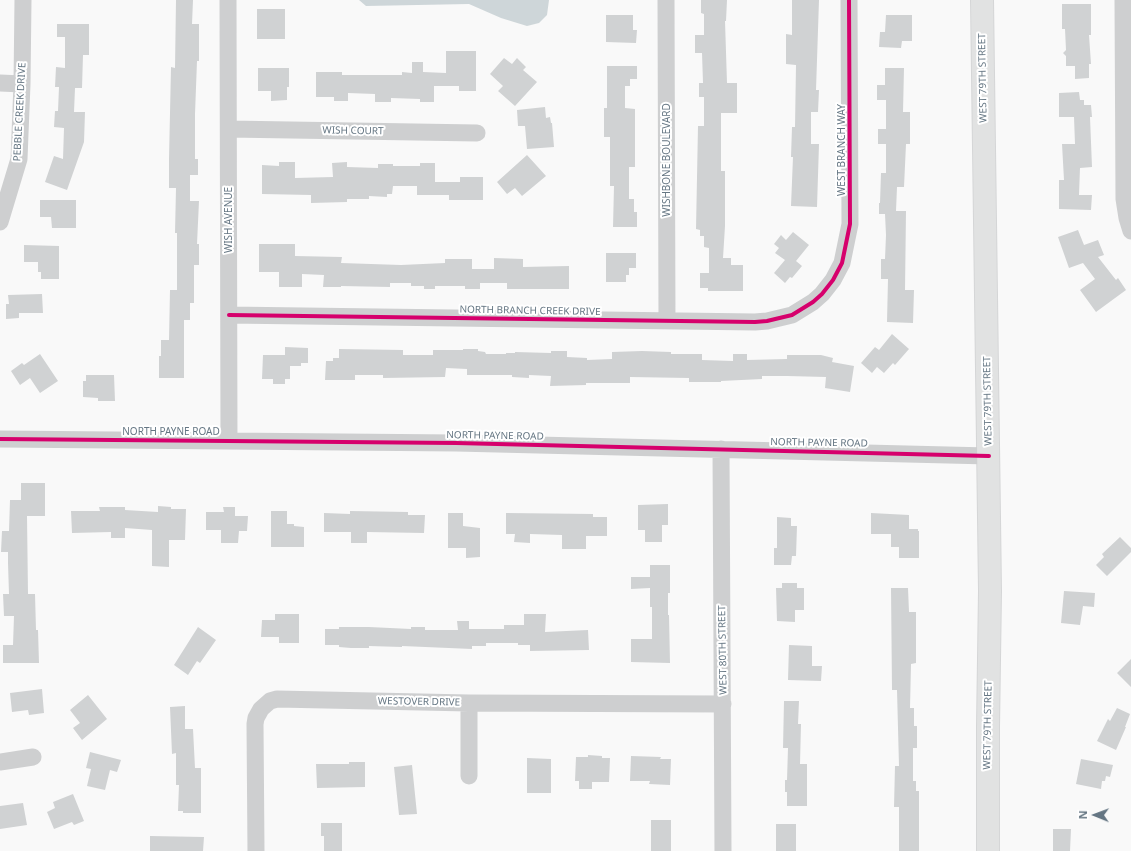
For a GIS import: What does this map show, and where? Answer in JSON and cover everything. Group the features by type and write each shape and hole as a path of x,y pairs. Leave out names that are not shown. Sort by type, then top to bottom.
{"main road":[{"name":"WEST 79TH STREET","path":"982,0 990,591 988,851"}],"street":[{"name":"PEBBLE CREEK DRIVE","path":"0,222 20,159 23,0"},
{"name":"WISH AVENUE","path":"228,0 229,440"},
{"name":"WISHBONE BOULEVARD","path":"666,0 667,321"},
{"name":"WEST BRANCH WAY","path":"822,294 833,280 842,263 850,224 849,0"},
{"path":"1123,0 1124,199 1131,231"},
{"path":"0,83 22,84"},
{"name":"WISH COURT","path":"229,129 477,133"},
{"name":"NORTH BRANCH CREEK DRIVE","path":"229,315 767,321 792,315 805,308 822,294"},
{"name":"NORTH PAYNE ROAD","path":"0,439 229,440 721,449 989,456"},
{"name":"WEST 80TH STREET","path":"721,449 723,851"},
{"name":"WESTOVER DRIVE","path":"256,851 255,724 258,715 265,705 277,699 469,703 723,704"},
{"path":"469,703 469,776"},
{"path":"0,762 33,757"}],"shaded area":[{"path":"359,0 549,0 547,15 539,23 527,26 501,18 469,4 366,6"}],"building":[{"path":"176,0 193,0 192,24 199,24 199,61 197,61 195,114 195,159 198,159 198,175 190,175 190,201 199,201 197,244 199,244 199,265 194,265 194,303 190,303 190,320 184,320 184,378 159,378 161,340 169,340 170,290 177,290 177,233 175,233 176,188 169,188 171,67 175,68"},
{"path":"701,0 727,0 725,21 727,83 737,83 737,113 721,113 721,171 725,171 725,226 723,258 731,258 731,265 743,265 743,291 708,291 708,288 700,288 700,273 709,273 709,248 704,247 704,236 700,236 700,230 696,229 698,126 704,126 704,97 699,97 699,83 703,83 702,53 695,53 695,35 704,35 704,14 701,13"},
{"path":"792,0 819,0 816,90 819,90 818,112 811,112 811,144 819,144 817,207 791,206 793,157 791,157 792,127 795,127 796,65 786,64 786,34 792,35"},
{"path":"1062,4 1091,4 1091,35 1089,35 1091,64 1089,64 1089,78 1075,79 1075,66 1066,66 1066,56 1063,53 1066,50 1065,29 1062,29"},
{"path":"257,9 285,9 285,39 257,39"},
{"path":"606,15 633,15 633,30 637,30 636,43 606,42"},
{"path":"886,15 912,15 912,41 902,41 901,48 879,47 880,32 885,32"},
{"path":"57,24 89,24 89,55 83,55 82,88 75,88 74,112 85,112 84,142 67,190 45,182 54,156 63,159 64,128 54,127 55,111 58,111 59,87 55,87 56,67 65,68 65,37 57,37"},
{"path":"446,51 476,51 476,91 459,91 459,86 434,86 434,102 420,102 420,99 391,98 391,102 375,102 375,94 348,93 348,101 334,101 334,97 316,97 316,72 342,72 342,75 402,75 402,72 412,73 412,62 423,62 423,72 446,73"},
{"path":"504,58 512,64 517,58 526,67 523,70 537,82 515,106 498,91 503,86 490,74"},
{"path":"607,66 637,66 637,79 630,79 630,86 625,86 625,108 635,109 635,167 629,167 629,199 634,199 634,212 637,212 637,227 613,227 614,186 610,186 610,137 604,137 604,108 607,108"},
{"path":"258,68 289,68 287,100 271,101 271,91 258,91"},
{"path":"885,68 904,68 903,112 910,112 910,144 906,144 904,187 897,187 896,211 906,211 905,290 914,290 913,323 887,322 888,279 881,279 881,259 885,259 886,235 885,214 879,214 879,203 881,173 886,173 886,144 878,144 878,129 886,129 886,100 877,100 877,85 885,85"},
{"path":"1079,92 1080,100 1084,100 1084,105 1091,105 1092,167 1080,168 1079,195 1092,195 1091,210 1059,209 1059,180 1064,180 1062,144 1075,144 1074,117 1059,117 1059,93"},
{"path":"545,107 546,118 550,117 552,123 554,147 527,149 525,126 518,126 517,110"},
{"path":"527,155 546,176 522,196 515,188 507,194 497,182"},
{"path":"279,162 295,162 295,178 333,177 332,163 347,162 347,167 378,168 378,164 393,164 393,166 420,166 420,163 435,163 435,182 460,182 460,177 483,177 483,200 449,200 449,195 417,195 417,186 393,186 392,194 387,194 387,197 369,196 369,199 347,199 347,202 311,203 311,195 262,194 262,165 279,166"},
{"path":"40,200 76,200 76,228 52,228 51,217 40,217"},
{"path":"1078,230 1084,245 1098,240 1104,255 1098,257 1116,280 1118,278 1126,290 1096,312 1080,290 1095,279 1083,263 1069,268 1058,237"},
{"path":"793,232 809,245 796,261 802,266 792,278 790,277 785,283 774,273 785,260 775,253 779,248 774,244 781,235 786,240"},
{"path":"259,244 295,244 295,256 342,257 341,263 401,265 445,263 445,259 472,259 472,269 494,269 494,258 523,259 523,267 569,266 569,289 507,289 507,283 480,283 480,289 465,289 465,286 435,286 435,289 424,289 424,286 411,286 411,283 390,283 390,287 323,287 324,275 302,274 302,287 279,287 279,272 259,272"},
{"path":"24,245 59,246 59,279 41,279 41,272 38,272 38,262 24,262"},
{"path":"606,253 636,253 636,268 629,268 629,275 626,275 626,282 606,282"},
{"path":"42,294 43,313 19,313 19,318 6,319 6,304 9,304 8,295"},
{"path":"892,334 909,349 895,365 893,363 884,373 877,367 872,373 861,363 875,347 879,350"},
{"path":"285,347 308,348 308,363 301,363 301,366 290,366 290,379 285,379 285,384 273,384 273,379 262,379 263,355 285,355"},
{"path":"339,349 403,350 403,355 433,355 433,350 463,349 478,349 478,351 485,352 486,354 506,354 515,352 551,353 551,351 567,351 567,357 587,358 587,360 612,359 612,352 642,351 671,352 671,354 702,354 702,360 733,361 733,354 747,354 747,360 787,359 787,355 821,355 833,358 832,362 854,366 850,392 825,388 826,377 762,376 762,379 721,382 689,382 689,378 630,377 630,383 586,383 586,385 550,386 551,376 529,375 529,378 512,377 512,375 467,375 467,369 446,368 445,377 383,378 383,375 355,375 355,380 325,380 326,361 333,361 333,358 339,358"},
{"path":"40,354 58,381 40,393 30,378 20,385 11,371 22,363 24,365"},
{"path":"86,375 114,375 115,401 98,401 98,398 83,397 83,381 86,381"},
{"path":"21,483 45,483 45,516 27,516 28,594 35,594 39,663 3,663 3,645 13,645 14,616 4,616 3,594 9,594 8,552 1,552 2,531 9,531 10,500 21,500"},
{"path":"668,504 668,525 662,525 662,542 645,542 645,530 638,530 638,505"},
{"path":"158,506 171,507 171,509 186,509 185,540 169,540 169,567 152,566 152,530 125,528 125,538 111,538 111,532 72,533 71,511 100,511 99,507 125,507 125,510 158,512"},
{"path":"223,507 235,507 235,516 248,516 247,531 239,531 238,543 221,543 221,530 206,530 206,512 224,512"},
{"path":"271,511 287,511 287,524 294,524 294,526 304,527 304,547 271,547"},
{"path":"350,511 408,512 408,515 425,515 424,533 367,532 367,543 351,543 351,532 324,532 324,513 350,514"},
{"path":"448,513 463,513 463,526 480,528 480,557 466,558 466,548 448,548"},
{"path":"506,513 593,514 593,517 607,517 607,536 586,536 586,549 562,549 562,535 530,534 530,543 514,542 515,534 506,534"},
{"path":"871,513 909,515 909,529 918,529 919,531 919,558 899,558 899,547 891,547 891,534 871,534"},
{"path":"777,517 791,518 791,526 797,526 796,556 792,556 791,565 774,565 774,548 777,548"},
{"path":"1120,537 1131,548 1131,552 1107,576 1096,565 1104,557 1102,554"},
{"path":"650,565 670,565 668,615 670,663 631,662 631,639 652,639 652,607 650,607 650,588 631,589 631,577 650,577"},
{"path":"782,583 797,583 797,588 804,588 804,610 795,610 795,622 777,621 776,588 782,588"},
{"path":"891,588 908,588 909,612 916,612 916,663 911,664 910,708 914,708 914,726 917,726 917,748 913,748 913,781 916,781 916,791 919,791 919,851 899,851 899,807 894,807 895,766 899,766 897,690 892,690"},
{"path":"1064,591 1095,593 1094,607 1083,606 1080,625 1061,623"},
{"path":"275,614 299,614 299,643 279,643 279,637 261,637 262,620 275,620"},
{"path":"524,614 546,614 545,632 588,630 589,650 530,651 530,645 518,645 518,643 486,643 486,646 472,646 472,649 402,646 369,646 369,648 351,648 339,647 339,645 325,645 325,629 339,629 339,627 369,627 411,629 411,627 425,627 425,630 458,630 457,621 469,621 469,629 504,629 504,625 524,625"},
{"path":"198,627 216,640 200,663 197,661 188,675 174,665"},
{"path":"789,645 812,646 812,666 822,666 821,681 788,680"},
{"path":"1131,659 1131,687 1117,673"},
{"path":"42,689 44,713 29,715 28,710 12,712 10,693"},
{"path":"88,695 107,719 82,740 73,728 80,723 70,710"},
{"path":"784,701 799,701 798,724 801,724 800,764 807,764 807,806 787,806 785,780 787,780 788,748 783,748"},
{"path":"185,706 185,729 193,729 195,768 201,768 201,813 183,813 183,811 178,811 179,785 176,785 176,753 172,754 170,707"},
{"path":"1117,708 1130,714 1116,750 1097,741 1108,719 1110,721"},
{"path":"90,752 121,760 117,772 110,770 105,790 87,786 91,769 86,768"},
{"path":"588,755 610,758 609,782 592,782 592,789 579,789 579,781 575,781 576,757 588,757"},
{"path":"631,756 661,757 660,759 671,759 670,785 649,784 650,781 630,781"},
{"path":"527,758 551,759 551,793 527,793"},
{"path":"1081,759 1113,765 1110,777 1106,776 1105,781 1102,781 1101,789 1076,784"},
{"path":"349,762 365,762 365,787 317,788 316,764 349,764"},
{"path":"412,765 417,814 399,815 394,767"},
{"path":"73,794 84,821 74,825 72,822 54,829 47,812 55,808 53,802"},
{"path":"23,803 27,825 0,829 0,806"},
{"path":"651,820 671,820 671,851 651,851"},
{"path":"321,823 342,823 342,851 324,851 324,836 321,836"},
{"path":"776,824 796,824 796,851 776,851"},
{"path":"1053,829 1071,829 1070,851 1053,851"},
{"path":"150,836 204,837 203,851 150,851"}],"cycle path":[{"path":"229,315 755,322 767,321 792,315 813,302 822,294 833,280 842,263 850,224 849,0"},
{"path":"0,439 456,443 989,456"}]}
